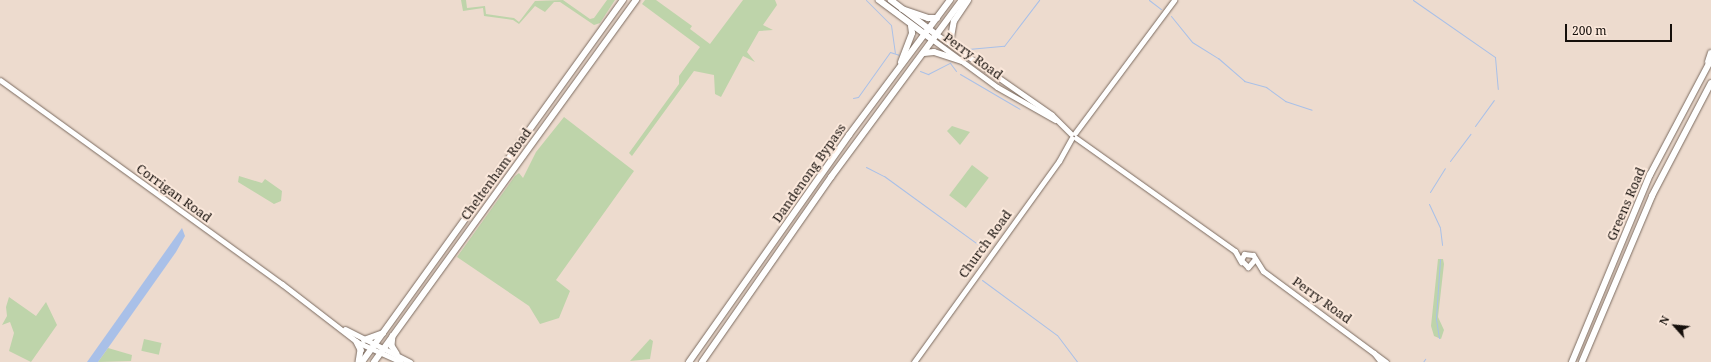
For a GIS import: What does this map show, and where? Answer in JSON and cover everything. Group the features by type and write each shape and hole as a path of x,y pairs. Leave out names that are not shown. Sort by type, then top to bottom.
{"highway":[{"name":"Dandenong Bypass","path":"689,362 950,0"},
{"name":"Dandenong Bypass","path":"702,362 831,177 962,0"},
{"path":"950,43 954,21 968,0"},
{"path":"902,9 928,18 937,18"},
{"path":"899,69 911,38 911,26"},
{"path":"924,53 934,52 962,61"}],"main road":[{"name":"Cheltenham Road","path":"361,362 622,0"},
{"name":"Cheltenham Road","path":"374,362 636,0"},
{"name":"Perry Road","path":"879,0 911,26 933,40 1001,90 1059,123"},
{"name":"Perry Road","path":"891,0 1059,123 1073,136 1234,251 1241,262"},
{"name":"Church Road","path":"914,362 1059,161 1073,136 1174,0"},
{"path":"1707,68 1711,53"},
{"name":"Greens Road","path":"1572,362 1650,175 1711,60"},
{"name":"Corrigan Road","path":"0,80 336,324 357,342 370,350 401,362"},
{"name":"Greens Road","path":"1582,362 1664,171 1711,83"},
{"path":"550,100 558,106"},
{"path":"524,136 533,142"},
{"path":"1627,228 1630,232 1637,232"},
{"name":"Perry Road","path":"1234,251 1246,253"},
{"path":"1246,253 1255,259 1248,267 1241,262 1246,253"},
{"name":"Perry Road","path":"1255,259 1263,271 1386,362"},
{"name":"Perry Road","path":"1248,267 1263,271"},
{"name":"Corrigan Road","path":"336,324 364,340 397,354 410,362"},
{"path":"364,340 383,333"},
{"path":"393,336 392,346 397,354"},
{"path":"357,342 361,350 361,362"},
{"name":"Perry Road","path":"1369,348 1381,362"}],"green space":[{"path":"461,0 466,0 467,8 485,6 486,14 514,18 519,22 535,1 563,0 590,19 594,18 607,0 615,0 600,23 594,25 560,2 554,2 545,12 535,6 519,24 513,20 484,16 483,8 463,11"},
{"path":"645,0 656,0 692,26 690,29 710,44 743,0 775,0 777,5 763,25 773,30 759,31 747,52 755,62 743,56 721,97 715,94 714,75 694,71 632,156 629,153 679,84 679,76 700,47 642,4"},
{"path":"564,117 634,171 556,280 570,291 559,318 540,324 529,306 457,257 515,176 519,173 523,178 536,152"},
{"path":"952,126 970,132 960,145 947,131"},
{"path":"972,165 989,178 966,208 949,195"},
{"path":"239,176 262,183 265,179 282,191 281,201 274,204 238,182"},
{"path":"1438,259 1443,259 1444,264 1438,317 1444,330 1441,339 1434,336 1431,326"},
{"path":"9,297 36,316 46,302 57,325 31,362 9,351 14,333 10,322 2,325 7,316 6,307"},
{"path":"144,339 162,343 159,355 141,351"},
{"path":"650,339 653,341 650,359 630,361"},
{"path":"108,348 132,355 131,361 98,362"}],"water":[{"path":"182,228 185,236 176,252 108,348 98,362 87,362"}],"waterway":[{"path":"866,0 891,25 895,53"},
{"path":"968,49 1004,46 1039,0"},
{"path":"1149,0 1161,9"},
{"path":"1413,0 1495,57 1498,89"},
{"path":"1171,16 1192,42 1218,58 1244,81 1266,87 1285,101 1312,110"},
{"path":"853,98 858,97 890,52 899,55"},
{"path":"920,71 928,74 950,63 956,71"},
{"path":"960,74 1020,109"},
{"path":"1475,126 1494,100"},
{"path":"1450,161 1470,134"},
{"path":"866,167 884,176 986,250"},
{"path":"1430,192 1445,168"},
{"path":"1429,204 1440,228 1442,245"},
{"path":"1439,338 1436,318 1440,259"},
{"path":"982,280 1057,335 1077,362"}]}
